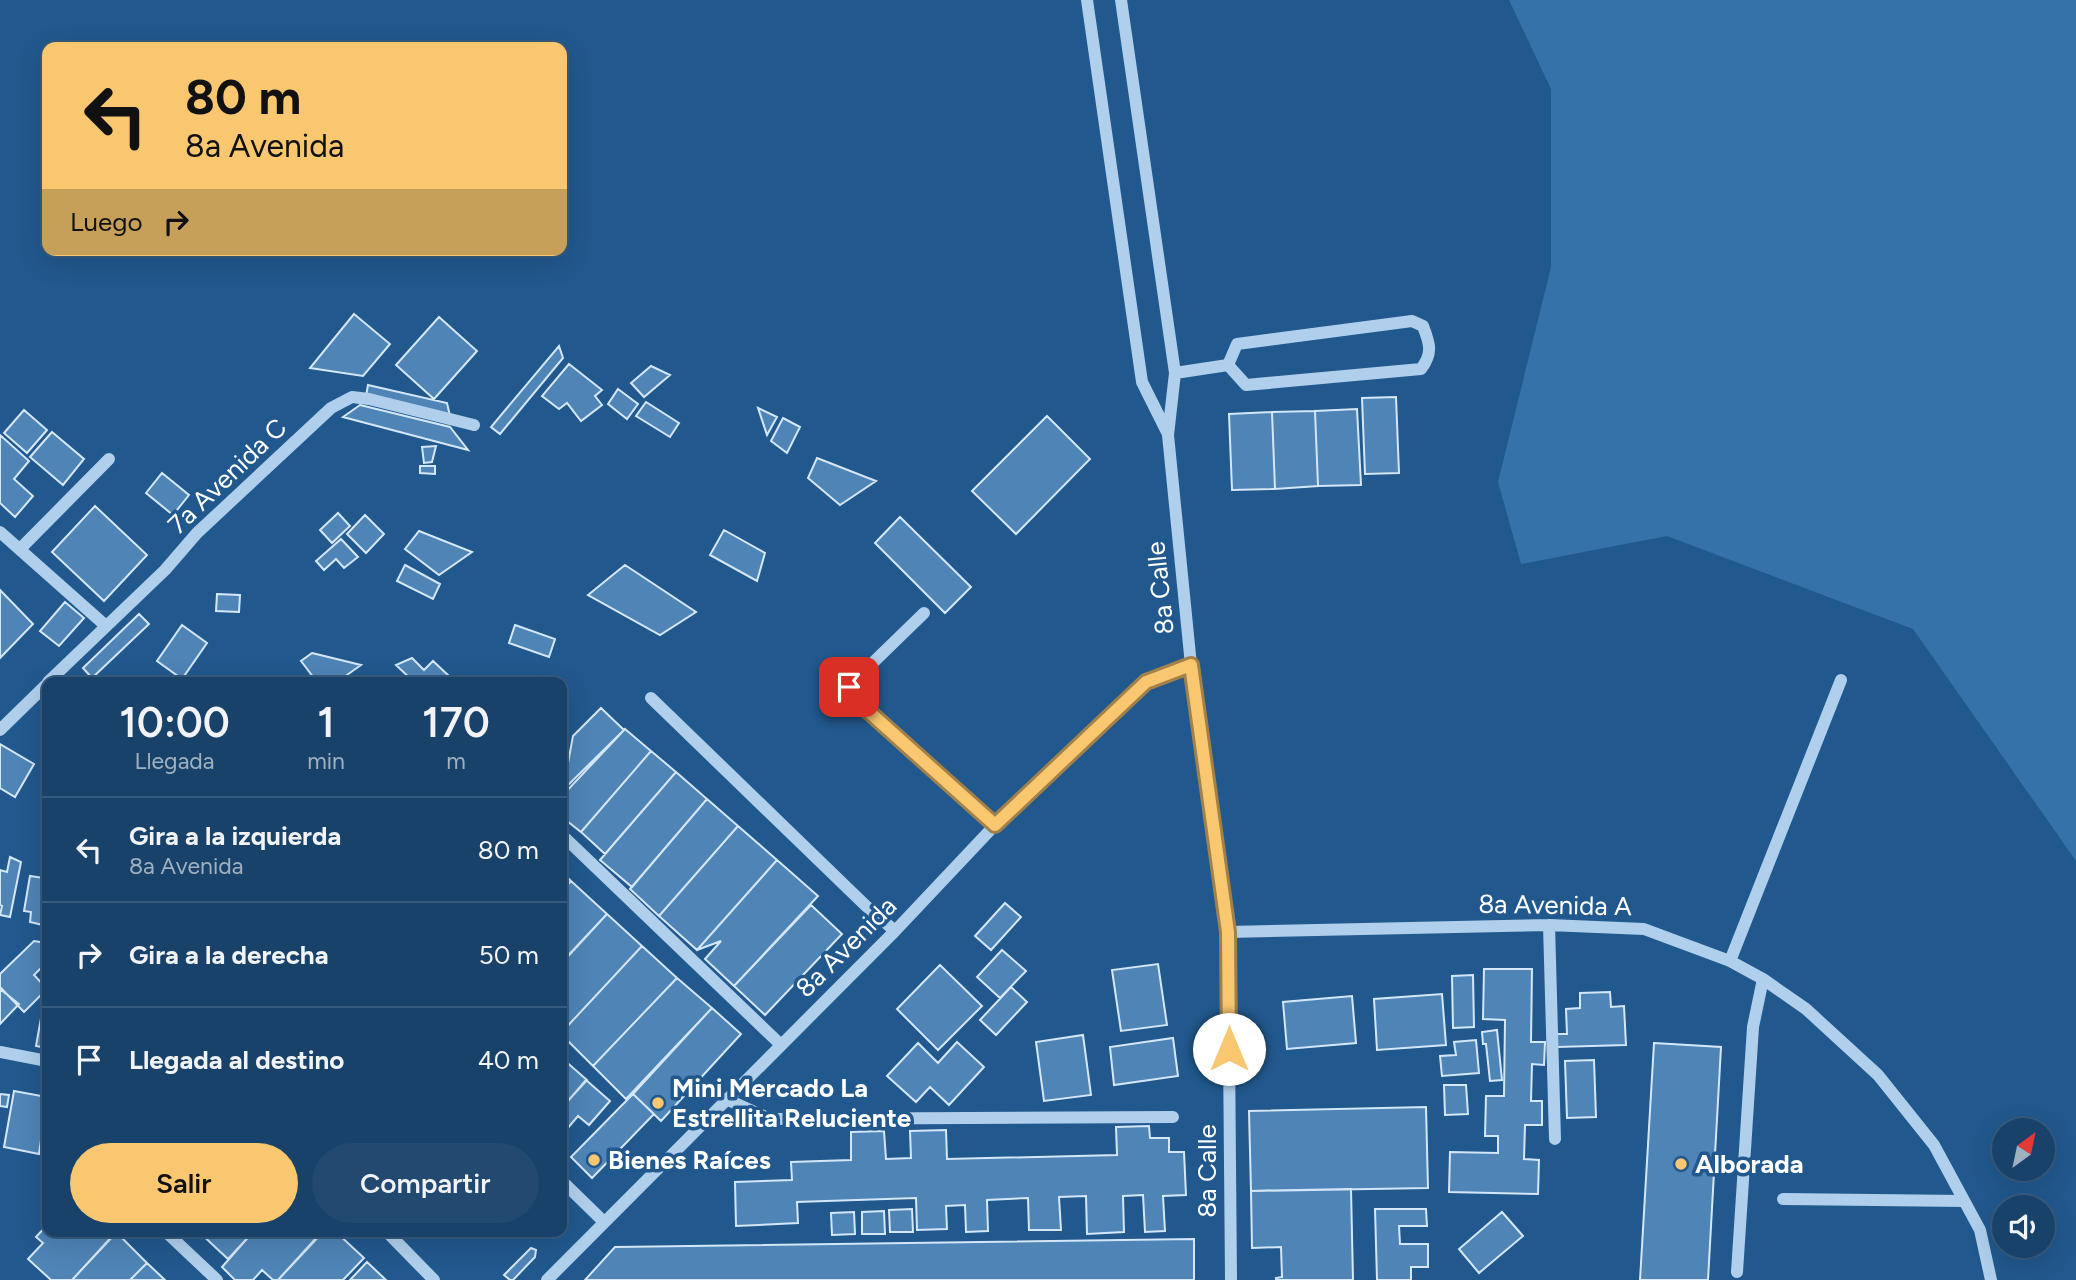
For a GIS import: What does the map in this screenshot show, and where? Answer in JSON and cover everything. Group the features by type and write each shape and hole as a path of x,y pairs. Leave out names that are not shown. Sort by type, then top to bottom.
{"street":[{"name":"8a Calle","path":"1087,0 1142,382 1168,435"},
{"name":"8a Calle","path":"1121,0 1175,373 1168,435 1191,665 1228,932 1231,1280"},
{"path":"1412,320 1423,326 1429,341 1429,359 1421,369 1246,385 1228,365 1237,344 1412,320"},
{"path":"1175,373 1228,365"},
{"name":"7a Avenida C","path":"54,677 165,570 197,533 331,408 352,397 369,399 474,425"},
{"path":"20,549 109,460"},
{"path":"0,532 106,626"},
{"path":"924,614 853,682 848,693 995,825"},
{"name":"8a Avenida","path":"547,1280 895,931 995,825 1146,682 1191,665"},
{"path":"1730,961 1841,680"},
{"name":"7a Avenida C","path":"0,730 42,689"},
{"path":"651,698 895,931"},
{"path":"567,840 780,1044"},
{"path":"1549,925 1555,1139"},
{"name":"8a Avenida A","path":"1228,932 1549,925 1644,929 1730,961 1763,979 1807,1009 1878,1075 1934,1145 1980,1230 1991,1280"},
{"path":"1737,1272 1753,1027 1763,979"},
{"path":"0,1052 42,1060"},
{"path":"726,1099 770,1119 1173,1117"},
{"path":"567,1186 604,1222"},
{"path":"1783,1199 1964,1201"},
{"path":"171,1237 217,1280"},
{"path":"392,1237 434,1280"}],"shaded area":[{"path":"1509,0 2076,0 2076,861 1913,629 1667,536 1521,564 1498,482 1551,267 1551,89"}],"building":[{"path":"354,314 390,344 363,376 310,368"},
{"path":"439,317 477,351 434,399 396,365"},
{"path":"559,346 563,358 500,434 491,427"},
{"path":"569,364 602,390 595,396 602,405 581,421 567,403 559,409 542,396"},
{"path":"651,366 670,375 644,397 631,383"},
{"path":"368,385 447,403 450,416 366,396"},
{"path":"618,389 638,404 627,419 608,404"},
{"path":"1396,397 1399,473 1365,474 1362,398"},
{"path":"646,402 679,423 670,437 636,416"},
{"path":"360,405 450,427 468,450 343,417"},
{"path":"758,408 777,417 767,435"},
{"path":"1357,409 1361,485 1318,486 1315,411"},
{"path":"24,410 47,430 27,453 4,433"},
{"path":"1315,411 1318,486 1275,489 1272,412"},
{"path":"1272,412 1275,489 1232,490 1229,414"},
{"path":"1047,416 1090,459 1016,534 972,491"},
{"path":"783,418 800,427 787,453 771,441"},
{"path":"52,432 84,459 63,485 30,457"},
{"path":"0,435 29,461 14,479 33,496 15,517 0,503"},
{"path":"436,446 432,462 424,463 422,447"},
{"path":"817,458 876,481 840,505 808,478"},
{"path":"420,466 435,466 435,474 420,473"},
{"path":"162,473 189,495 173,515 146,493"},
{"path":"95,506 147,555 104,601 52,552"},
{"path":"338,513 350,526 332,543 320,530"},
{"path":"365,515 384,534 366,553 347,534"},
{"path":"900,517 971,587 945,613 875,543"},
{"path":"724,530 765,553 757,581 710,555"},
{"path":"419,531 472,552 439,575 405,549"},
{"path":"341,539 358,557 344,568 336,559 324,570 316,561"},
{"path":"405,565 440,584 433,599 397,581"},
{"path":"625,565 696,612 660,635 588,595"},
{"path":"0,590 33,624 0,658"},
{"path":"217,594 240,595 239,612 216,611"},
{"path":"65,602 84,618 59,646 40,631"},
{"path":"139,614 149,624 93,677 83,668"},
{"path":"182,625 207,643 183,677 179,677 157,661"},
{"path":"515,625 555,639 549,657 509,643"},
{"path":"312,653 361,665 344,677 313,677 301,661"},
{"path":"412,658 424,670 433,661 449,676 409,677 396,665"},
{"path":"601,708 624,730 567,786 567,764 573,736"},
{"path":"625,729 651,751 581,832 567,821 567,791"},
{"path":"0,744 34,764 15,797 0,788"},
{"path":"651,751 676,772 605,854 581,832"},
{"path":"676,772 707,799 632,887 600,860"},
{"path":"707,799 738,826 659,916 630,889"},
{"path":"738,826 777,860 697,950 659,916"},
{"path":"10,857 21,862 10,917 0,915 0,870 7,872"},
{"path":"777,860 818,896 734,986 705,959 721,941 697,950"},
{"path":"30,876 42,878 42,925 30,922 31,912 24,911"},
{"path":"571,881 607,914 567,958 567,885"},
{"path":"1005,903 1021,917 991,950 975,936"},
{"path":"811,905 842,934 765,1015 734,986"},
{"path":"607,914 642,946 567,1027 567,957"},
{"path":"34,941 42,942 42,967 34,975 42,984 42,994 24,1012 0,987 0,974"},
{"path":"642,946 677,978 593,1066 567,1040 567,1027"},
{"path":"1002,950 1026,971 1000,998 977,977"},
{"path":"1158,964 1167,1025 1121,1031 1112,970"},
{"path":"940,965 982,1006 938,1050 897,1009"},
{"path":"1484,969 1532,969 1531,1042 1545,1042 1544,1065 1532,1064 1531,1101 1542,1101 1542,1125 1525,1125 1524,1159 1539,1160 1538,1194 1449,1192 1450,1152 1498,1153 1498,1136 1485,1136 1486,1096 1504,1096 1505,1020 1483,1019"},
{"path":"1473,975 1474,1027 1453,1028 1452,976"},
{"path":"677,978 712,1008 626,1099 593,1066"},
{"path":"1011,987 1027,1002 996,1035 980,1020"},
{"path":"0,989 19,1004 0,1024"},
{"path":"1610,992 1611,1007 1624,1006 1626,1045 1557,1047 1557,1034 1567,1034 1566,1009 1580,1008 1580,993"},
{"path":"1442,994 1446,1045 1377,1050 1374,999"},
{"path":"1352,996 1356,1043 1287,1049 1283,1002"},
{"path":"712,1008 741,1034 661,1121 633,1094"},
{"path":"42,1013 42,1047 36,1046"},
{"path":"1497,1030 1502,1080 1490,1081 1482,1032"},
{"path":"1083,1035 1091,1095 1044,1101 1036,1042"},
{"path":"1173,1038 1178,1076 1114,1085 1110,1047"},
{"path":"1476,1040 1479,1073 1442,1076 1440,1056 1456,1055 1454,1042"},
{"path":"957,1042 984,1067 949,1105 930,1087 916,1102 887,1076 918,1043 938,1063"},
{"name":"Alborada","path":"1654,1043 1721,1047 1708,1280 1640,1280"},
{"path":"1594,1060 1596,1117 1567,1118 1565,1061"},
{"path":"567,1062 587,1080 567,1102"},
{"path":"586,1080 610,1101 589,1125 578,1116 567,1129 567,1102"},
{"path":"1444,1085 1466,1085 1468,1114 1445,1115"},
{"path":"14,1091 42,1096 39,1154 4,1147"},
{"path":"0,1094 9,1095 7,1107 0,1106"},
{"path":"633,1094 654,1114 592,1178 571,1157"},
{"path":"1426,1107 1428,1188 1251,1191 1249,1111"},
{"path":"1149,1126 1150,1138 1169,1138 1169,1152 1184,1152 1186,1195 1163,1196 1165,1231 1145,1232 1143,1195 1123,1196 1124,1232 1087,1234 1086,1196 1059,1197 1061,1230 1029,1230 1028,1198 987,1200 988,1231 966,1232 965,1205 946,1206 947,1229 917,1230 916,1198 797,1202 798,1223 736,1226 735,1182 792,1180 791,1162 851,1160 851,1132 884,1131 886,1159 911,1158 910,1131 946,1130 947,1159 1117,1155 1116,1127"},
{"path":"1351,1189 1353,1280 1276,1280 1282,1277 1281,1247 1252,1248 1251,1191"},
{"path":"912,1209 913,1232 890,1232 889,1210"},
{"path":"1375,1209 1426,1209 1427,1226 1399,1226 1400,1244 1428,1244 1428,1267 1411,1267 1411,1280 1377,1280"},
{"path":"884,1211 885,1234 862,1234 862,1212"},
{"path":"854,1212 855,1234 832,1235 831,1213"},
{"path":"1502,1212 1523,1236 1479,1273 1459,1249"},
{"path":"42,1230 42,1237 112,1237 72,1280 51,1280 28,1259 43,1243 36,1237"},
{"path":"111,1237 121,1237 147,1263 130,1280 72,1280"},
{"path":"204,1237 248,1237 228,1259"},
{"path":"249,1237 317,1237 278,1280 273,1280 262,1270 253,1280 235,1280 222,1267"},
{"path":"318,1237 341,1237 364,1258 343,1280 278,1280"},
{"path":"1194,1239 1194,1280 585,1280 615,1247"},
{"path":"531,1248 536,1250 535,1257 510,1280 504,1275"},
{"path":"367,1262 386,1280 350,1280"},
{"path":"147,1263 165,1280 130,1280"}],"place":[{"name":"Mini Mercado La Estrellita Reluciente","path":"658,1103"},
{"name":"Bienes Raíces","path":"594,1160"},
{"name":"Alborada","path":"1681,1164"}],"route":[{"path":"849,687 848,693 995,825 1146,682 1191,665 1228,932 1229,1049"}]}
